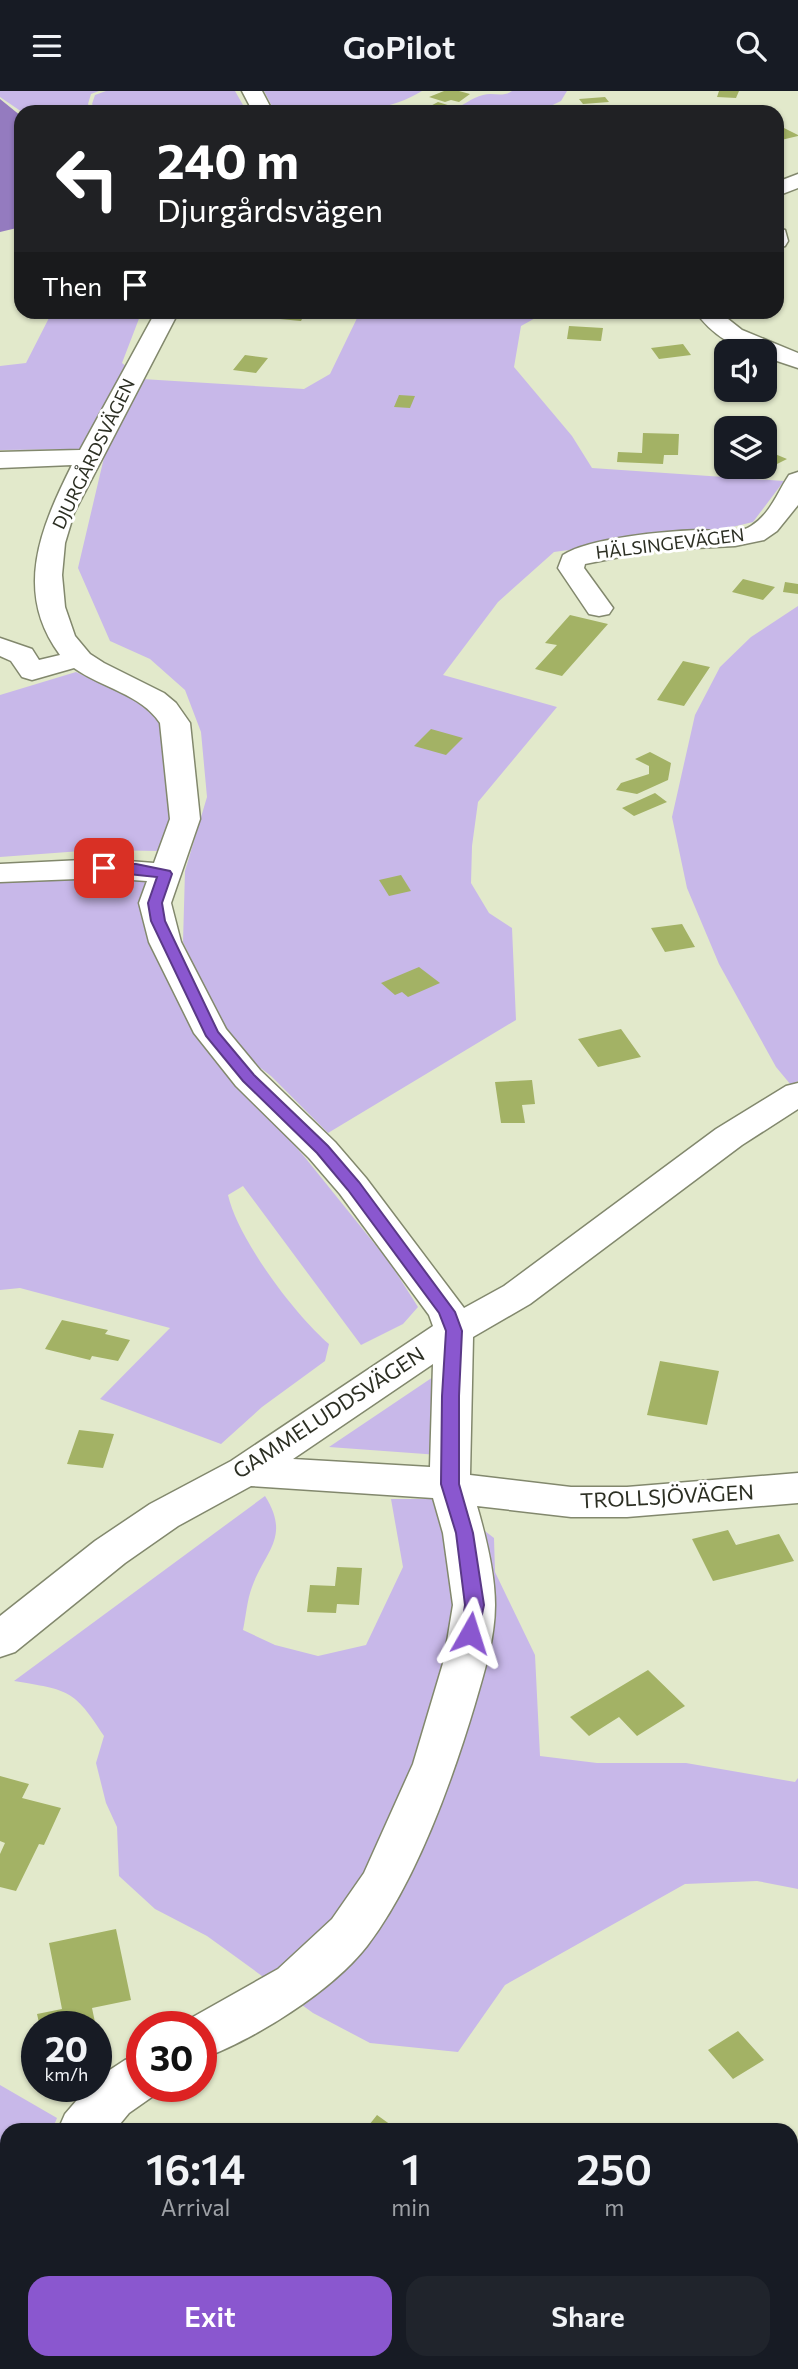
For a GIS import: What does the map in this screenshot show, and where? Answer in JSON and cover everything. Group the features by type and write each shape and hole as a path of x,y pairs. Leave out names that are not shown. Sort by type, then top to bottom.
{"street":[{"name":"DJURGÅRDSVÄGEN","path":"164,319 89,457 55,529 49,574 50,597 57,626 77,659 94,671 150,697 168,710 175,723 185,819 155,903 158,921 211,1033 248,1078 322,1150 354,1186 447,1312 454,1331"},
{"path":"710,319 729,332 798,361"},
{"path":"0,460 89,457"},
{"name":"HÄLSINGEVÄGEN","path":"599,608 571,568 572,561 581,555 699,538 730,538 756,534 771,523 798,480"},
{"path":"0,646 22,655 32,671 77,659"},
{"path":"0,873 104,868 136,869 165,874"},
{"name":"GAMMELUDDSVÄGEN","path":"0,1640 110,1552 187,1501 245,1471 454,1331 517,1295 729,1137 798,1094"},
{"path":"217,2028 295,1984 349,1933 382,1885 435,1764 466,1660 474,1605 464,1533 450,1484 450,1396 454,1331"},
{"name":"TROLLSJÖVÄGEN","path":"245,1471 450,1484 468,1490 571,1502 627,1502 798,1488"},
{"path":"89,2123 111,2097 126,2087"}],"shaded area":[{"path":"0,91 99,91 91,94 88,105 14,107 0,97"},
{"path":"106,91 235,91 243,105 93,105 95,95"},
{"path":"264,91 422,91 391,105 271,105"},
{"path":"512,91 567,91 561,101 553,105 462,105 479,96"},
{"path":"0,99 14,110 14,229 0,232"},
{"path":"48,319 139,319 122,363 142,379 304,389 330,374 357,319 534,319 521,326 514,367 572,436 592,468 714,476 714,479 784,481 753,522 728,528 554,552 498,602 443,675 557,707 478,802 472,846 471,883 489,913 512,928 516,1020 328,1133 271,1076 232,1046 183,942 185,871 207,797 201,732 185,690 150,659 110,641 78,568 106,449 0,450 0,366 26,363"},
{"path":"798,606 798,1081 791,1085 776,1067 719,964 687,888 672,817 695,715 720,667 751,637"},
{"path":"76,672 153,707 162,720 174,819 159,851 95,850 0,857 0,695"},
{"path":"120,872 156,879 210,1051 303,1155 390,1263 418,1307 403,1324 361,1345 243,1186 228,1195 243,1233 269,1275 300,1314 329,1344 325,1361 262,1407 221,1444 100,1399 170,1328 20,1288 0,1290 0,881"},
{"path":"439,1373 439,1455 329,1447"},
{"path":"265,1496 276,1522 276,1533 250,1592 243,1630 275,1645 318,1656 366,1645 403,1567 391,1499 443,1499 494,1538 495,1572 535,1655 540,1756 597,1763 686,1763 795,1782 798,1778 798,1889 757,1881 685,1884 505,1985 458,2052 370,2043 313,2013 207,1936 155,1909 119,1876 117,1827 106,1803 96,1763 104,1736 85,1709 68,1694 14,1681"},
{"path":"0,2085 21,2097 21,2102 29,2102 57,2118 55,2123 0,2123"}],"building":[{"path":"444,91 470,94 459,102 445,102 429,97"},
{"path":"719,91 739,91 736,98 717,97"},
{"path":"605,97 609,102 583,104 579,99"},
{"path":"784,128 798,135 784,139"},
{"path":"569,326 603,328 601,341 567,339"},
{"path":"683,344 691,355 659,359 651,348"},
{"path":"245,355 268,358 256,373 233,370"},
{"path":"399,395 415,396 410,408 394,407"},
{"path":"643,433 679,434 678,455 664,455 663,464 617,462 618,452 642,453"},
{"path":"777,455 787,459 777,464"},
{"path":"743,579 775,587 763,600 732,592"},
{"path":"785,582 798,584 798,594 783,592"},
{"path":"570,615 608,624 562,676 535,669 557,645 545,643"},
{"path":"683,661 710,667 684,706 657,700"},
{"path":"431,729 463,738 446,755 414,746"},
{"path":"650,752 671,763 668,780 637,794 616,790 621,783 649,774 649,766 635,759"},
{"path":"655,793 667,802 634,816 622,808"},
{"path":"401,875 411,891 389,896 379,880"},
{"path":"682,924 695,947 665,952 651,928"},
{"path":"419,967 440,983 408,997 402,992 395,995 381,983"},
{"path":"621,1029 641,1057 598,1067 578,1039"},
{"path":"532,1080 535,1104 522,1105 525,1123 501,1123 495,1082"},
{"path":"62,1320 108,1330 105,1334 130,1340 118,1361 92,1356 90,1360 45,1349"},
{"path":"660,1361 719,1371 707,1425 647,1415"},
{"path":"79,1430 114,1434 103,1468 67,1464"},
{"path":"728,1530 736,1545 779,1534 794,1561 713,1581 692,1539"},
{"path":"337,1567 362,1568 359,1605 337,1604 336,1613 307,1612 310,1585 335,1586"},
{"path":"648,1670 685,1706 637,1736 619,1717 589,1736 570,1717"},
{"path":"0,1776 29,1784 22,1798 61,1808 44,1845 39,1844 16,1891 0,1887 0,1854 5,1843 0,1841"},
{"path":"116,1929 131,2000 92,2008 93,2011 52,2011 62,2009 49,1943"},
{"path":"738,2031 764,2060 733,2079 708,2050"},
{"path":"377,2115 388,2123 371,2123"}],"route":[{"path":"104,868 136,869 165,874 158,887 155,903 158,921 165,942 211,1033 248,1078 322,1150 354,1186 447,1312 454,1331 450,1396 450,1484 464,1533 474,1605 470,1633"}]}
